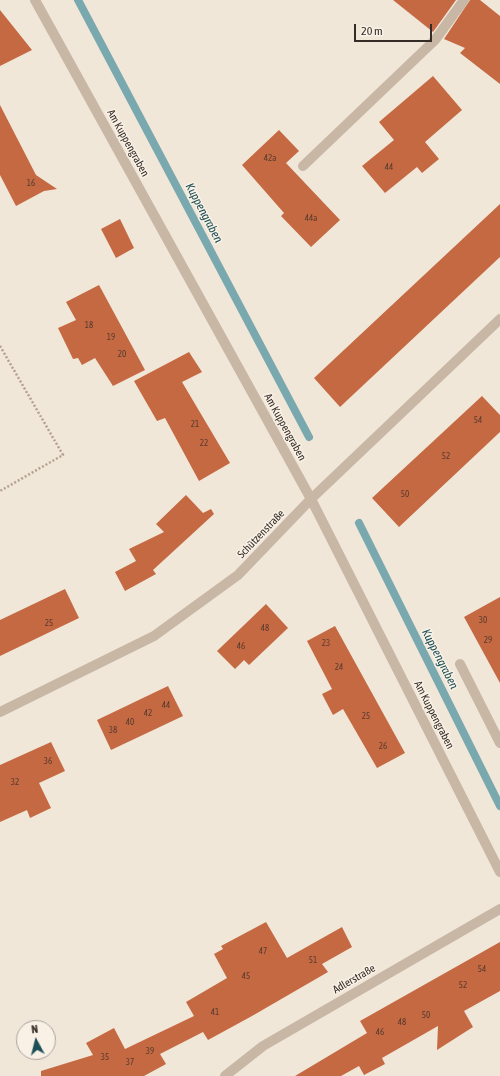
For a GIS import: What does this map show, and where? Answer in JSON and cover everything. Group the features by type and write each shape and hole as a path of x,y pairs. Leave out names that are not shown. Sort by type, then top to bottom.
{"street":[{"name":"Am Kuppengraben","path":"35,0 311,499 500,872"},
{"path":"303,166 435,40 464,0"},
{"name":"Schützenstraße","path":"0,712 154,636 238,575 311,499 500,319"},
{"path":"460,664 500,743"},
{"name":"Adlerstraße","path":"225,1076 263,1046 500,909"}],"path":[{"path":"0,346 63,455 0,491"}],"building":[{"path":"393,0 456,0 433,32"},
{"path":"470,0 480,0 500,16 500,84 460,53 465,48 444,39"},
{"path":"0,10 32,50 0,66"},
{"path":"433,76 462,110 425,142 439,159 422,173 417,167 385,193 362,166 394,140 379,122"},
{"path":"0,105 36,175 57,189 44,191 16,206 0,175"},
{"path":"279,130 299,151 286,163 340,220 311,247 281,216 284,213 242,165"},
{"path":"500,204 500,257 340,407 314,378"},
{"path":"120,219 134,248 116,258 101,229"},
{"path":"99,285 145,370 113,386 95,358 82,365 78,358 73,359 58,328 76,320 66,302"},
{"path":"189,352 202,372 182,382 230,463 199,481 165,418 157,421 134,381"},
{"path":"482,396 500,415 500,432 399,527 372,498"},
{"path":"186,495 203,513 211,509 214,514 153,570 156,574 125,591 115,572 136,561 129,549 164,532 156,524"},
{"path":"65,589 79,618 0,656 0,620"},
{"path":"500,597 500,683 464,617"},
{"path":"266,604 288,628 249,665 244,660 235,669 217,651"},
{"path":"335,626 405,753 377,768 343,709 333,715 322,694 332,689 307,641"},
{"path":"168,686 183,716 111,750 97,720"},
{"path":"51,742 65,771 39,783 51,808 30,818 27,810 0,822 0,765"},
{"path":"266,922 287,958 342,927 352,947 322,964 328,972 252,1016 208,1040 203,1032 160,1054 166,1064 144,1076 41,1076 41,1071 93,1055 86,1043 114,1028 125,1049 194,1016 186,1002 227,978 214,954 223,949 221,946"},
{"path":"500,942 500,991 464,1011 473,1027 437,1050 438,1026 382,1058 385,1064 364,1075 359,1066 341,1076 295,1076 367,1033 360,1021"}],"waterway":[{"name":"Kuppengraben","path":"78,0 309,437"},
{"name":"Kuppengraben","path":"359,523 500,806"}]}
